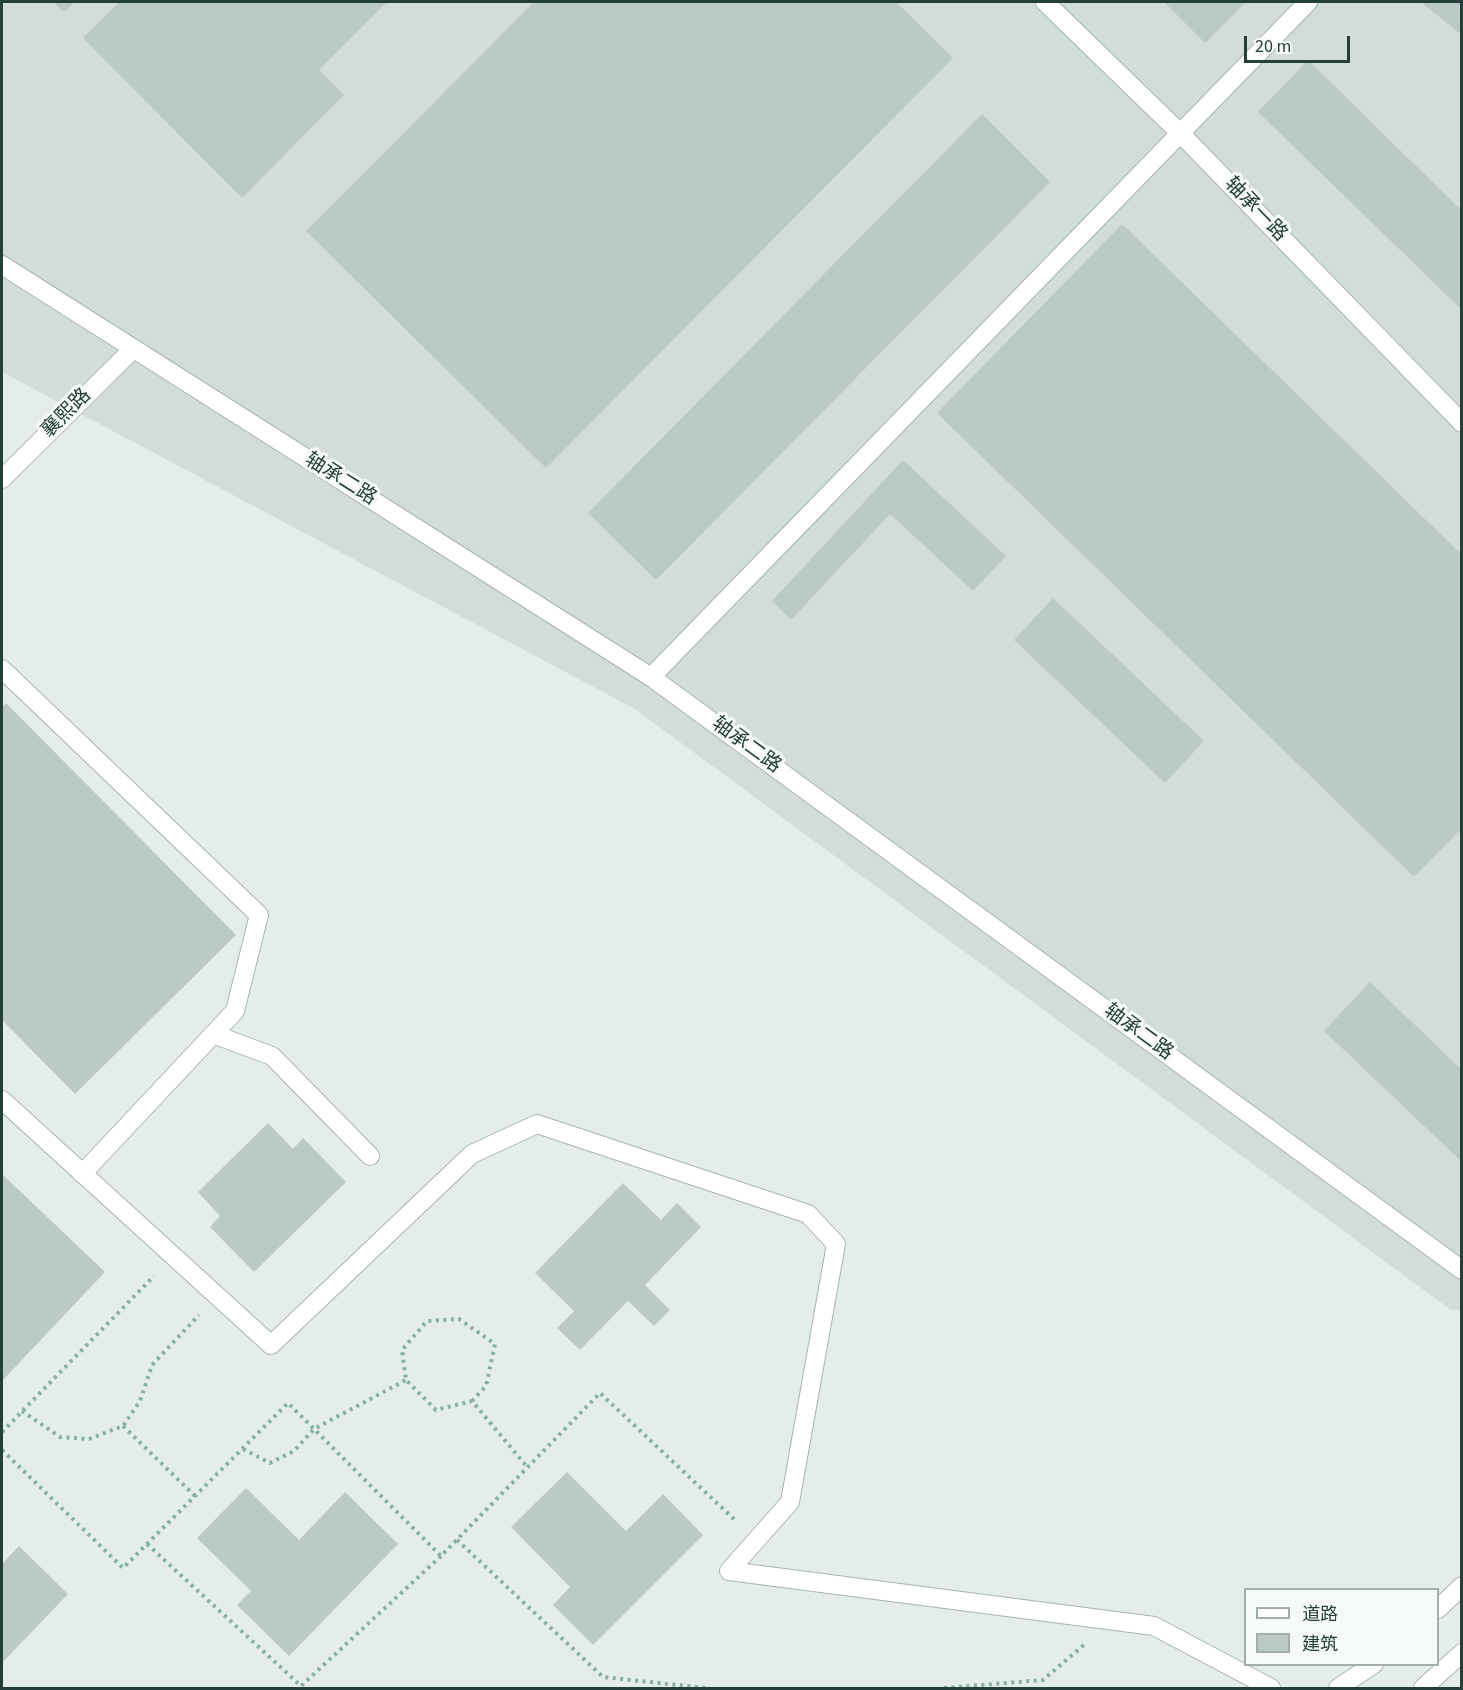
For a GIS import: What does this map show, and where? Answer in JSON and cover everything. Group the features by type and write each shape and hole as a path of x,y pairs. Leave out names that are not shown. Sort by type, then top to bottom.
{"street":[{"name":"轴承一路","path":"1045,2 1180,132 1461,423"},
{"path":"651,677 1308,2"},
{"name":"轴承二路","path":"2,265 651,677 1461,1270"},
{"name":"襄熙路","path":"2,479 133,349"},
{"path":"2,669 259,915 235,1011 82,1174"},
{"path":"213,1034 272,1056 370,1156"},
{"path":"2,1100 271,1345 472,1154 537,1124 808,1214 836,1244 790,1502 729,1571 1154,1626 1271,1689"},
{"path":"1439,1607 1461,1586"},
{"path":"1423,1689 1461,1653"},
{"path":"1338,1689 1372,1666"}],"path":[{"path":"2,1432 172,1257"},
{"path":"22,1411 60,1437 89,1439 123,1426 141,1401 152,1365 178,1335 217,1298"},
{"path":"459,1319 495,1344 486,1386 472,1401 436,1410 406,1380 402,1350 427,1321 459,1319"},
{"path":"243,1449 270,1463 294,1451 314,1428 406,1380"},
{"path":"147,1544 301,1686 441,1556 600,1393 756,1540"},
{"path":"472,1401 528,1468"},
{"path":"2,1450 123,1568 288,1403 441,1556"},
{"path":"123,1426 195,1496"},
{"path":"457,1540 603,1677 706,1689"},
{"path":"944,1689 1043,1680 1112,1621"}],"shaded area":[{"path":"2,2 1461,2 1461,1310 1451,1310 635,709 2,372"}],"building":[{"path":"53,2 75,2 64,12"},
{"path":"119,2 387,2 319,70 344,95 242,198 83,38"},
{"path":"534,2 896,2 953,58 546,468 306,231"},
{"path":"1164,2 1246,2 1205,43"},
{"path":"1424,2 1462,2 1462,35 1423,4"},
{"path":"1308,60 1462,211 1462,310 1258,112"},
{"path":"982,114 1050,182 656,580 588,513"},
{"path":"1122,224 1462,555 1462,828 1414,877 937,413"},
{"path":"903,460 1006,556 973,591 890,514 791,620 772,601"},
{"path":"1053,598 1204,741 1165,783 1014,640"},
{"path":"6,703 236,935 75,1094 2,1020 2,708"},
{"path":"1370,982 1462,1070 1462,1162 1324,1031"},
{"path":"268,1123 293,1149 303,1138 346,1182 254,1272 210,1227 220,1216 198,1192"},
{"path":"2,1174 105,1272 2,1381"},
{"path":"623,1183 661,1220 677,1203 701,1227 645,1285 670,1310 654,1326 628,1301 580,1350 557,1328 574,1311 535,1273"},
{"path":"567,1472 626,1531 663,1494 703,1535 593,1645 553,1605 570,1587 511,1527"},
{"path":"246,1488 299,1540 345,1492 398,1544 289,1656 237,1605 251,1591 197,1538"},
{"path":"19,1546 68,1594 2,1663 2,1564"}]}
